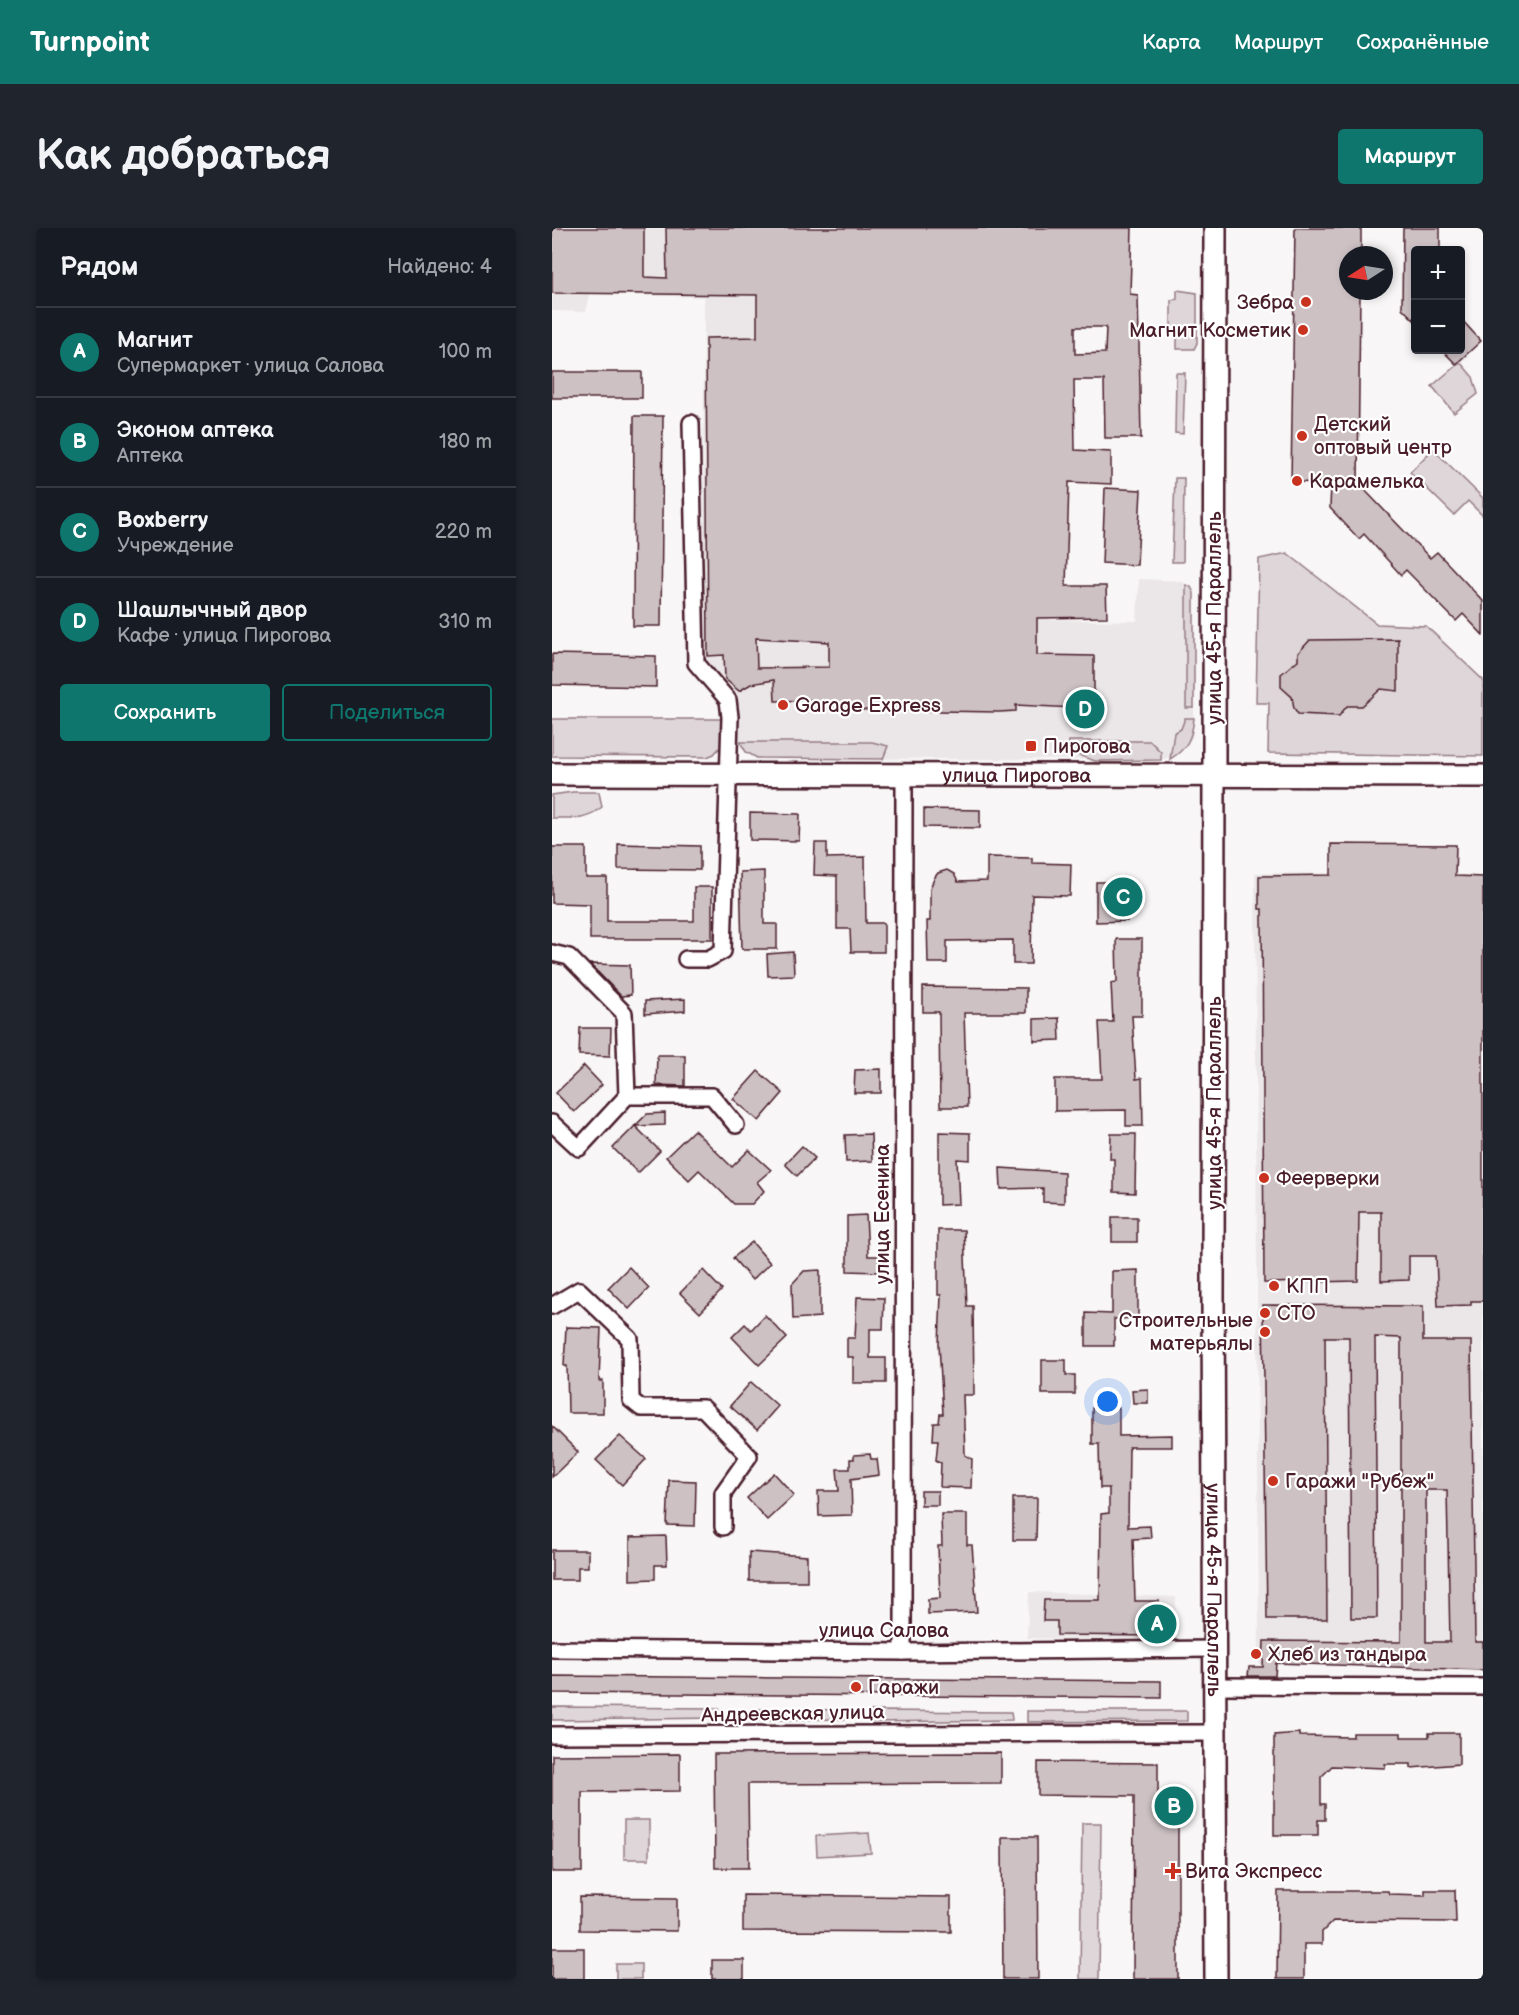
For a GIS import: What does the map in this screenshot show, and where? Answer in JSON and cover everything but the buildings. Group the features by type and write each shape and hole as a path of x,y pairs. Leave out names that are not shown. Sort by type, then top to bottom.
{"main road":[{"name":"улица 45-я Параллель","path":"1215,228 1213,776 1216,1979"},
{"name":"улица Пирогова","path":"552,774 1483,777"}],"street":[{"path":"686,959 708,959 723,951 726,774 730,739 728,700 696,663 691,423"},
{"name":"улица Есенина","path":"903,1652 904,776"},
{"path":"552,953 569,957 624,1013 627,1096 579,1148 552,1123"},
{"path":"627,1096 712,1096 736,1125"},
{"path":"552,1306 579,1290 630,1339 631,1400 635,1404 641,1408 703,1408 750,1456 723,1493 723,1527"},
{"name":"улица Салова","path":"552,1649 903,1652 1215,1649"},
{"path":"1215,1686 1483,1687"},
{"name":"Андреевская улица","path":"552,1736 1214,1732"}],"shaded area":[{"path":"552,228 1051,228 1047,615 1050,620 1137,621 1139,579 1180,581 1191,587 1194,593 1194,718 1193,735 1187,746 1180,753 1161,760 757,758 746,752 740,742 733,712 703,665 704,297 589,294 586,312 552,311"},
{"path":"1177,290 1197,293 1197,343 1194,349 1177,349 1177,335 1171,334 1171,300 1177,299"},
{"path":"1460,362 1473,377 1478,394 1454,413 1432,386"},
{"path":"1176,373 1185,373 1183,434 1175,433"},
{"path":"1433,449 1483,498 1483,516 1468,501 1454,515 1410,472"},
{"path":"1175,478 1184,478 1183,562 1172,562"},
{"path":"1287,553 1377,624 1426,626 1483,680 1483,756 1268,753 1269,703 1256,703 1259,559"},
{"path":"1186,585 1191,587 1194,593 1194,708 1186,708"},
{"path":"1185,718 1194,718 1190,737 1185,747 1170,759 1174,733 1181,729"},
{"path":"552,719 721,719 724,743 714,754 707,757 552,756"},
{"path":"1069,741 1150,741 1161,752 1161,760 1095,761 1069,752"},
{"path":"740,742 872,742 888,746 883,759 757,758 746,752"},
{"path":"599,792 602,807 584,816 552,818 552,795"},
{"path":"1255,873 1483,876 1483,1670 1259,1664"},
{"path":"1029,1592 1176,1597 1175,1641 1027,1638"},
{"path":"552,1707 719,1708 721,1718 552,1720"},
{"path":"753,1709 848,1710 849,1719 752,1720"},
{"path":"871,1711 1011,1712 1012,1720 871,1722"},
{"path":"1027,1711 1187,1711 1187,1721 1027,1722"},
{"path":"624,1820 649,1820 649,1859 624,1859"},
{"path":"1082,1823 1101,1823 1099,1979 1080,1979"},
{"path":"869,1833 871,1853 817,1856 816,1836"},
{"path":"616,1964 641,1964 641,1979 616,1979"}],"place":[{"name":"Зебра","path":"1306,302"},
{"name":"Магнит Косметик","path":"1303,330"},
{"name":"Детский оптовый центр","path":"1302,436"},
{"name":"Карамелька","path":"1297,481"},
{"name":"Garage Express","path":"783,705"},
{"name":"Шашлычный двор","path":"1085,709"},
{"name":"Пирогова","path":"1031,746"},
{"name":"Boxberry","path":"1123,897"},
{"name":"Феерверки","path":"1264,1178"},
{"name":"КПП","path":"1274,1286"},
{"name":"СТО","path":"1265,1313"},
{"name":"Строительные матерьялы","path":"1265,1332"},
{"name":"Гаражи \"Рубеж\"","path":"1273,1481"},
{"name":"Магнит","path":"1157,1624"},
{"name":"Хлеб из тандыра","path":"1256,1654"},
{"name":"Гаражи","path":"856,1687"},
{"name":"Эконом аптека","path":"1174,1806"},
{"name":"Вита Экспресс","path":"1173,1871"}]}
